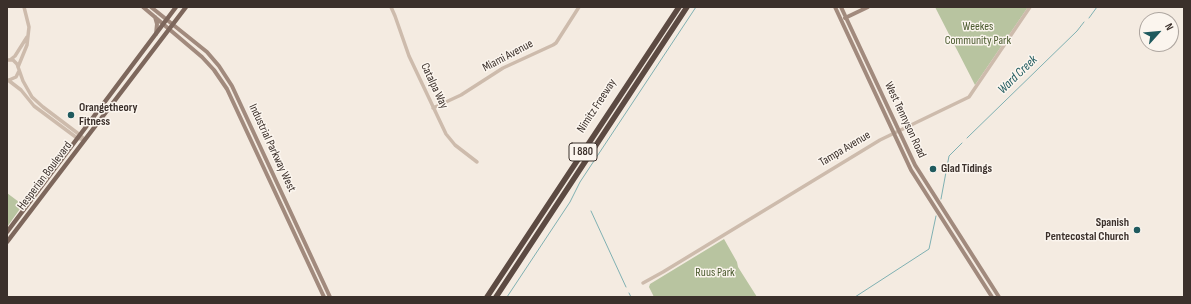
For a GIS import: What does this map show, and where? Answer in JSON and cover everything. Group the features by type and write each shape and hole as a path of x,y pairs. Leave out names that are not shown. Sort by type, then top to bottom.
{"highway":[{"name":"I 880","path":"488,297 676,7"},
{"name":"Nimitz Freeway","path":"484,297 676,7"},
{"name":"I 880","path":"492,297 682,7"},
{"name":"Nimitz Freeway","path":"496,297 687,7"},
{"path":"679,18 690,7"},
{"path":"646,62 654,57"}],"main road":[{"path":"143,7 165,21"},
{"path":"151,7 165,21"},
{"name":"Hesperian Boulevard","path":"7,232 176,7"},
{"name":"Hesperian Boulevard","path":"7,242 186,7"},
{"name":"West Tennyson Road","path":"834,7 896,132 924,181 999,297"},
{"name":"West Tennyson Road","path":"841,7 914,175 992,297"},
{"path":"841,20 868,7"},
{"path":"154,15 157,24 156,34"},
{"name":"Industrial Parkway West","path":"165,21 173,24 207,52 219,66 232,86 324,297"},
{"name":"Industrial Parkway West","path":"165,21 169,29 202,57 228,89 330,297"}],"street":[{"path":"7,80 16,77 27,45 28,21 24,7"},
{"name":"Catalpa Way","path":"390,7 395,16 409,56 446,134 461,150 477,162"},
{"name":"Miami Avenue","path":"433,108 461,95 503,68 556,43 579,7"},
{"name":"Tampa Avenue","path":"643,283 654,278 880,140 970,97 1030,7"},
{"path":"8,60 15,56 28,36"},
{"path":"8,60 15,62 28,92 78,136"},
{"path":"7,80 16,85 34,106 85,140"},
{"path":"34,106 38,102"}],"green space":[{"name":"Weekes Community Park","path":"935,7 1028,7 975,85"},
{"path":"7,193 22,206 7,227"},
{"name":"Ruus Park","path":"724,239 737,262 738,267 757,297 654,297 649,287 650,284"}],"waterway":[{"path":"507,297 570,202 580,182 696,7"},
{"name":"Ward Creek","path":"1089,18 1097,7"},
{"name":"Ward Creek","path":"967,138 1077,31 1084,22"},
{"name":"Ward Creek","path":"941,199 949,156 962,143"},
{"path":"591,211 626,287"},
{"name":"Ward Creek","path":"855,297 929,249 936,216"},
{"path":"629,293 631,297"}],"place":[{"name":"Orangetheory Fitness","path":"71,115"},
{"name":"Glad Tidings","path":"933,169"},
{"name":"Spanish Pentecostal Church","path":"1137,230"}]}
